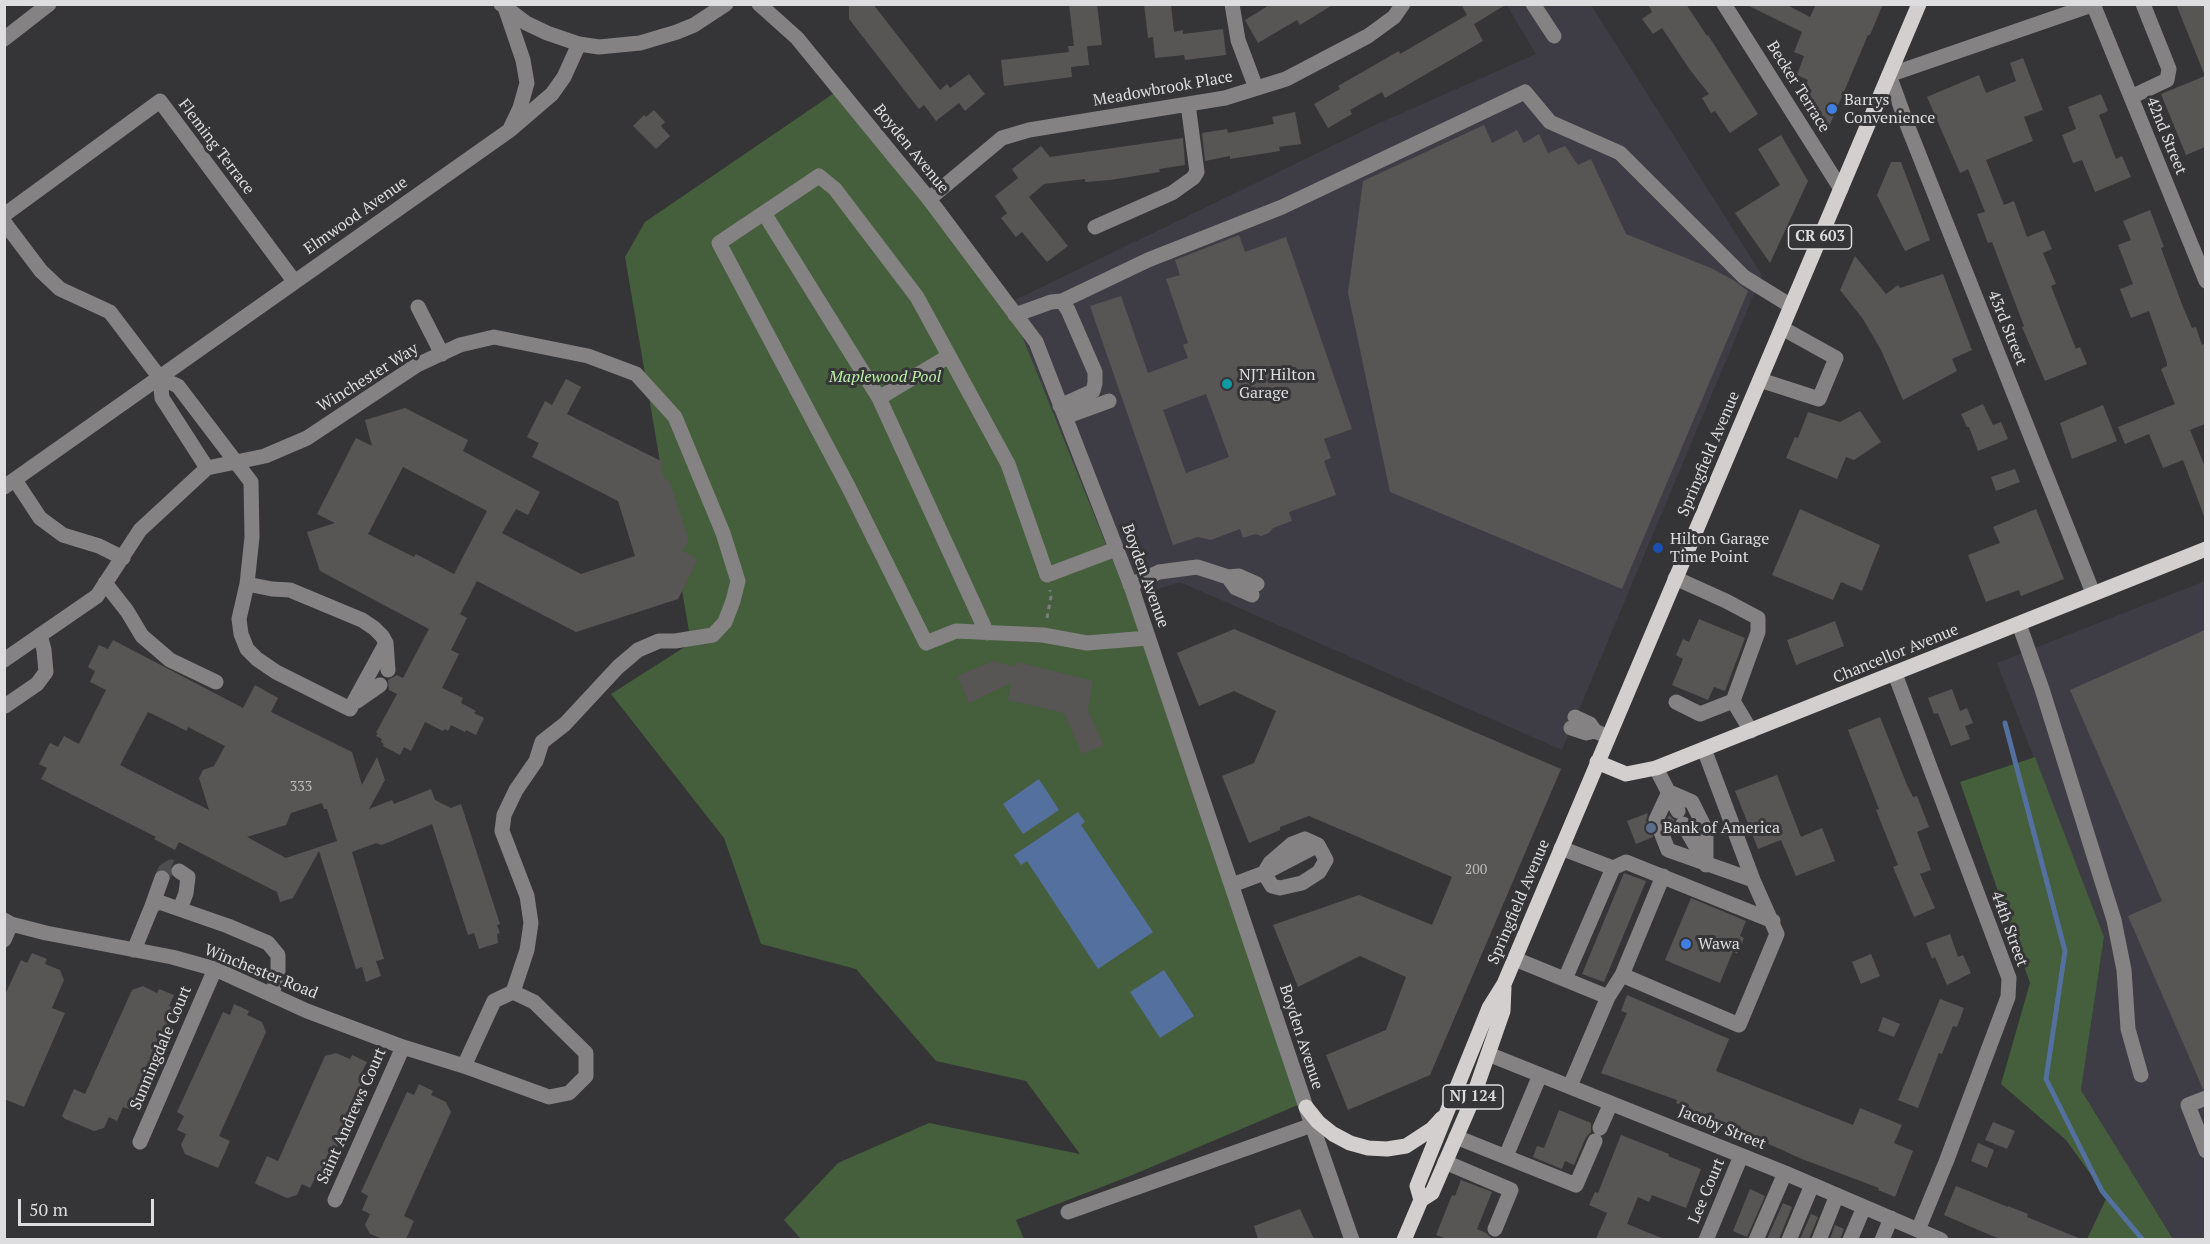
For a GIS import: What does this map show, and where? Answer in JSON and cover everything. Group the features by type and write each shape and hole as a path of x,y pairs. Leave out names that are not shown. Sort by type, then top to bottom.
{"main road":[{"name":"Springfield Avenue","path":"1421,1200 1417,1186 1489,1008 1504,984 1598,762 1601,734 1676,578 1919,4"},
{"name":"Chancellor Avenue","path":"1598,762 1626,774 1656,768 2205,549"},
{"name":"Springfield Avenue","path":"1404,1239 1421,1200 1432,1193 1456,1137 1503,1011 1504,984"},
{"path":"1306,1107 1318,1122 1350,1143 1368,1148 1387,1149 1406,1146 1432,1129 1454,1097"}],"street":[{"path":"4,39 49,4"},
{"path":"504,7 547,33 579,44 599,47 640,43 694,24 726,4"},
{"name":"Boyden Avenue","path":"759,4 797,38 928,199 1036,342 1130,585 1352,1239"},
{"path":"1232,4 1238,40 1256,88"},
{"name":"Meadowbrook Place","path":"928,199 1002,138 1029,130 1225,99 1286,79 1368,36 1394,17 1403,4"},
{"path":"1533,4 1554,36"},
{"name":"Becker Terrace","path":"1724,4 1841,189"},
{"path":"2131,97 2167,80 2169,69 2143,4"},
{"path":"1889,75 2094,5"},
{"name":"42nd Street","path":"2094,5 2205,281"},
{"path":"504,7 523,60 527,82 520,108 510,130"},
{"name":"Elmwood Avenue","path":"10,484 510,130 552,94 564,77 579,44"},
{"name":"43rd Street","path":"1889,75 1903,116 2093,593"},
{"path":"1015,315 1051,302 1062,302 1148,260 1282,207 1525,92 1550,122 1620,153 1744,277 1791,306"},
{"name":"Fleming Terrace","path":"4,214 160,101 294,281"},
{"path":"1095,227 1172,193 1197,172 1188,104"},
{"path":"1116,549 1047,575 1008,464 917,297 835,189 819,176 720,243 849,488 926,643 956,632 1043,635 1087,643 1148,638"},
{"path":"764,213 879,398 987,633"},
{"path":"4,222 41,271 60,289 110,312 160,378 178,386 251,482 252,537 247,584 239,619 241,634 247,649 258,659 287,677 351,709 386,642"},
{"path":"1062,302 1068,310 1095,372 1093,391 1063,411"},
{"path":"418,307 442,354"},
{"path":"1760,380 1819,399 1836,358 1782,328"},
{"name":"Winchester Way","path":"207,468 265,456 307,438 417,365 460,345 494,337 588,356 636,374 675,417 723,533 738,581 726,622 713,635 659,641 638,650 618,667 566,724 542,742 536,761 516,790 504,815 502,831 527,896 531,923 528,950 513,992"},
{"path":"879,398 949,356"},
{"path":"4,660 97,596 140,530 207,468 162,398 160,378"},
{"path":"1063,411 1109,401"},
{"path":"10,484 40,518 63,535 99,546 123,558"},
{"path":"1130,585 1159,572 1197,567 1228,577 1239,576 1255,589"},
{"path":"1676,578 1758,618 1758,632 1733,701 1700,714 1676,702"},
{"path":"105,583 128,611 142,636 170,660 216,682"},
{"path":"247,584 290,590 362,620 374,628 386,642 388,670"},
{"path":"2019,624 2042,689 2114,920 2124,970 2128,1029 2141,1075"},
{"path":"5,706 37,684 46,672 40,635"},
{"name":"44th Street","path":"1895,674 2009,978 2008,998 1946,1162 1930,1236"},
{"path":"354,702 380,685"},
{"path":"1733,701 1751,731"},
{"path":"1573,723 1586,733 1601,734"},
{"path":"1622,975 1739,1025 1777,934 1704,749"},
{"path":"1656,768 1706,865"},
{"path":"1669,792 1658,826 1668,850 1754,880"},
{"path":"1669,792 1692,802 1706,830 1706,865"},
{"path":"1232,885 1264,873 1270,863 1292,844 1305,839 1318,845 1326,860 1319,872 1302,883 1280,888 1272,886 1264,873"},
{"path":"1561,848 1613,868"},
{"path":"1565,979 1613,868 1626,862 1773,921"},
{"path":"179,871 188,877 186,893 180,909"},
{"path":"1570,1086 1608,997 1622,975 1663,876"},
{"path":"134,950 162,878"},
{"path":"152,906 159,902 268,944 278,955 278,978 271,994"},
{"path":"4,940 8,922"},
{"name":"Winchester Road","path":"8,922 214,969 307,1011 403,1047 549,1097 569,1093 586,1076 586,1053 534,1002 513,992"},
{"path":"1515,959 1608,997"},
{"name":"Sunningdale Court","path":"140,1142 214,969"},
{"path":"464,1066 494,1000 513,992"},
{"name":"Saint Andrews Court","path":"335,1200 403,1047"},
{"name":"Jacoby Street","path":"1488,1054 1785,1173 1930,1236"},
{"path":"1506,1156 1540,1075"},
{"path":"2205,1098 2188,1105 2205,1151"},
{"path":"1456,1137 1576,1185 1611,1103"},
{"path":"1068,1212 1312,1125"},
{"name":"Lee Court","path":"1706,1239 1741,1156"},
{"path":"1445,1162 1511,1190 1495,1229"},
{"path":"1756,1239 1785,1173"},
{"path":"1789,1239 1812,1185"},
{"path":"1819,1239 1837,1195"},
{"path":"1850,1239 1864,1207"},
{"path":"1882,1239 1891,1218"}],"path":[{"path":"1047,575 1051,597 1047,618"}],"shaded area":[{"name":"NJT Hilton Garage","path":"1506,4 1591,5 1762,275 1562,750 1180,582 1128,599 1009,303 1375,125 1536,54"},
{"path":"2205,581 2205,1239 2173,1239 2081,1090 2104,937 1997,663"}],"green space":[{"name":"Maplewood Pool","path":"843,87 1009,303 1128,599 1305,1102 1130,1176 1016,1220 1024,1239 801,1239 784,1220 838,1163 929,1123 1080,1154 1026,1081 936,1061 856,969 761,944 724,838 611,694 691,643 625,257 645,222"},
{"path":"2035,757 2104,937 2081,1090 2173,1239 2087,1239 2107,1197 2066,1140 2001,1084 2030,983 1960,782"}],"water":[{"path":"1039,779 1059,810 1023,834 1003,804"},
{"path":"1078,812 1085,822 1081,825 1153,932 1098,969 1027,861 1021,865 1014,855"},
{"path":"1164,970 1194,1016 1160,1038 1130,992"}],"building":[{"path":"849,4 873,4 940,90 947,84 950,88 969,74 985,94 965,111 959,103 936,121 924,105 919,109 849,19"},
{"path":"1069,4 1097,4 1102,45 1087,46 1089,65 1071,67 1072,77 1004,86 1001,60 1069,52 1068,46 1074,46"},
{"path":"1144,4 1171,4 1174,32 1183,30 1183,34 1223,29 1226,55 1185,60 1184,55 1155,58 1153,37 1148,38"},
{"path":"1271,4 1334,4 1300,25 1297,20 1258,43 1245,20"},
{"path":"1461,4 1507,4 1474,24 1483,41 1385,98 1382,92 1350,110 1352,114 1328,128 1314,104 1340,89 1338,86 1399,51 1400,54 1467,15"},
{"path":"1648,4 1686,4 1758,114 1730,133 1715,111 1711,113 1702,98 1709,94 1662,28 1653,34 1642,19 1652,12"},
{"path":"1745,4 1785,4 1810,17 1816,4 1883,4 1826,134 1802,94 1808,80 1797,75 1804,56 1794,52 1802,32"},
{"path":"2176,4 2205,4 2205,76"},
{"path":"2023,58 2043,110 2024,117 2033,141 1986,160 2004,205 2014,201 2027,237 2044,230 2052,249 2043,253 2056,284 2051,286 2076,349 2080,347 2087,364 2045,381 2022,327 2024,326 1992,242 1988,243 1977,214 1985,212 1968,169 1960,173 1927,97 1979,75 1986,93 2016,81 2010,63"},
{"path":"2205,76 2205,147 2186,155 2161,94"},
{"path":"2101,94 2108,111 2099,115 2116,159 2122,156 2131,177 2095,192 2082,160 2073,163 2062,135 2076,129 2068,107"},
{"path":"654,110 665,122 661,126 670,136 656,149 633,126 644,115 646,117"},
{"path":"1295,112 1301,144 1279,147 1280,151 1205,161 1202,133 1227,129 1228,133 1274,124 1272,117"},
{"path":"1484,125 1492,143 1517,130 1524,143 1539,134 1548,153 1565,146 1578,165 1591,159 1626,234 1711,268 1748,291 1622,589 1390,492 1348,293 1363,181"},
{"path":"1781,135 1808,181 1770,263 1735,213 1780,185 1758,149"},
{"path":"1183,138 1185,165 1159,169 1160,172 1110,180 1085,182 1085,179 1044,184 1029,197 1068,246 1047,262 1022,232 1016,237 1001,218 1007,213 995,196 1018,178 1012,169 1041,146 1050,157"},
{"path":"1891,162 1901,162 1930,240 1905,251 1877,195"},
{"path":"2150,210 2164,247 2161,248 2183,307 2192,328 2196,327 2202,345 2205,343 2205,424 2190,430 2205,467 2205,516 2183,460 2163,468 2149,434 2125,444 2118,427 2175,404 2161,369 2167,366 2167,363 2149,311 2131,318 2120,289 2133,284 2118,245 2131,240 2123,221"},
{"name":"NJT Hilton Garage","path":"1239,235 1245,252 1286,237 1352,429 1324,439 1331,458 1324,461 1336,495 1289,512 1292,521 1273,528 1269,533 1261,536 1255,534 1243,538 1240,529 1211,540 1198,537 1173,545 1090,306 1121,296 1148,373 1188,358 1183,345 1188,343 1166,279 1180,275 1175,260","holes":["1206,394 1229,457 1186,473 1163,410"]},
{"path":"1855,256 1886,294 1898,285 1900,288 1943,274 1972,350 1952,359 1957,371 1903,400 1881,350 1863,319 1840,290"},
{"path":"566,379 581,387 567,414 663,462 661,466 665,479 669,480 689,540 682,550 698,560 678,599 576,632 477,581 460,614 467,618 451,650 459,654 442,688 463,698 461,703 484,718 476,735 451,725 448,731 445,729 443,731 425,722 411,751 404,747 400,755 383,746 382,739 376,736 397,694 389,690 388,680 397,675 403,678 429,629 320,571 307,532 335,523 317,514 356,438 372,446 365,420 405,408 468,440 463,451 540,492 528,515 516,509 502,533 581,574 635,556 618,501 532,457 539,443 527,437 545,401 552,405","holes":["403,467 487,511 454,574 416,554 414,557 368,534"]},
{"path":"1983,404 1993,425 2001,422 2008,439 1978,451 1969,427 1961,414"},
{"path":"2103,405 2117,441 2072,459 2060,423"},
{"path":"1860,411 1881,442 1854,460 1846,457 1837,479 1786,458 1795,437 1798,438 1808,412 1840,422"},
{"path":"2015,469 2020,482 1996,491 1991,477"},
{"path":"1800,509 1880,545 1862,591 1841,582 1833,600 1772,575"},
{"path":"2036,509 2064,579 2021,596 2019,590 1986,602 1968,555 2000,543 1993,527"},
{"path":"1699,619 1745,638 1725,691 1714,687 1708,700 1672,685 1683,659 1676,655 1683,639 1689,642"},
{"path":"1835,621 1844,646 1796,665 1787,640"},
{"path":"1234,629 1561,769 1430,1075 1348,1110 1326,1055 1386,1030 1406,977 1360,956 1298,987 1273,925 1359,895 1432,925 1452,877 1309,816 1280,827 1280,830 1249,843 1222,776 1254,763 1276,711 1234,691 1199,706 1177,653"},
{"path":"2205,630 2205,1089 2203,1089 2128,916 2162,901 2070,690"},
{"path":"113,640 243,708 255,685 278,698 271,712 352,752 362,785 377,757 385,780 369,809 392,800 394,804 431,789 435,800 451,808 461,804 500,924 497,925 500,933 497,934 498,943 479,949 474,933 468,935 432,824 382,845 376,843 352,852 384,959 376,961 381,976 366,982 362,967 356,969 319,851 293,898 280,902 277,892 179,842 175,850 154,839 156,837 41,779 47,768 39,764 50,743 58,747 64,736 79,744 106,690 90,682 95,671 88,667 99,645 108,649","holes":["148,712 187,731 188,727 225,746 214,766 203,770 199,778 209,810 120,765","322,803 324,809 327,809 337,841 286,858 247,837 286,825 291,813"]},
{"path":"994,661 1015,667 1017,662 1093,681 1088,710 1104,746 1082,754 1064,713 1008,700 1011,683 969,703 957,676"},
{"path":"1952,689 1960,711 1967,708 1973,723 1965,726 1970,739 1951,746 1938,713 1934,714 1928,698"},
{"path":"1880,717 1907,785 1913,797 1917,796 1929,827 1917,832 1931,870 1920,874 1935,908 1914,917 1893,867 1898,865 1848,730"},
{"path":"1777,775 1801,837 1822,828 1835,861 1796,876 1781,840 1758,849 1735,791"},
{"path":"1648,813 1646,821 1652,829 1653,837 1636,844 1627,821"},
{"path":"1669,815 1674,820 1674,827 1670,828 1665,823"},
{"path":"1624,873 1646,881 1604,982 1582,974"},
{"path":"1691,898 1746,921 1740,936 1744,938 1737,954 1733,951 1720,983 1665,960"},
{"path":"1950,934 1958,957 1963,955 1971,973 1947,985 1926,943"},
{"path":"32,953 47,959 45,964 60,970 64,980 52,1008 65,1013 24,1107 4,1099 4,997 21,960 27,963"},
{"path":"1871,954 1880,976 1861,984 1852,962"},
{"path":"143,986 157,993 159,989 174,995 169,1006 175,1009 131,1110 123,1107 117,1121 109,1117 104,1128 94,1131 65,1119 62,1116 74,1089 85,1094 132,990"},
{"path":"1627,995 1729,1039 1716,1071 1853,1125 1860,1108 1902,1125 1894,1143 1913,1151 1895,1197 1878,1190 1879,1188 1802,1159 1676,1103 1677,1100 1601,1073 1627,1013 1621,1011"},
{"path":"1940,999 1964,1008 1957,1027 1953,1026 1942,1054 1939,1053 1918,1108 1898,1100"},
{"path":"234,1004 249,1011 247,1015 262,1022 266,1032 219,1136 230,1141 218,1168 185,1154 181,1145 186,1134 177,1130 184,1116 177,1112 223,1012 230,1015"},
{"path":"1883,1017 1900,1024 1894,1037 1878,1031"},
{"path":"336,1053 350,1059 352,1055 367,1062 362,1072 369,1075 324,1177 317,1174 310,1188 302,1184 297,1195 287,1198 258,1185 255,1183 267,1156 278,1161 325,1056"},
{"path":"419,1084 433,1091 431,1095 446,1102 451,1112 404,1216 414,1221 406,1239 383,1239 370,1234 365,1225 370,1214 362,1210 368,1196 361,1192 407,1092 414,1095"},
{"path":"1559,1110 1591,1123 1591,1132 1586,1137 1574,1165 1565,1161 1562,1169 1533,1157 1537,1146 1544,1148"},
{"path":"1993,1122 2015,1131 2007,1149 1985,1140"},
{"path":"1621,1135 1701,1169 1686,1208 1652,1195 1649,1202 1638,1197 1627,1224 1664,1239 1596,1239 1607,1213 1589,1205 1595,1192 1598,1193"},
{"path":"1978,1143 1994,1150 1987,1168 1971,1161"},
{"path":"1461,1180 1492,1192 1477,1229 1491,1238 1502,1239 1447,1239 1436,1235 1452,1195 1455,1196"},
{"path":"1956,1186 2028,1214 2027,1217 2081,1239 2001,1239 1990,1235 1944,1215"},
{"path":"1750,1189 1765,1196 1747,1237 1733,1231"},
{"path":"1783,1203 1792,1207 1779,1239 1767,1239"},
{"path":"1300,1209 1314,1239 1258,1239 1254,1226"},
{"path":"1811,1214 1818,1217 1809,1239 1800,1239"},
{"path":"1835,1225 1844,1229 1840,1239 1830,1239"}],"waterway":[{"path":"2005,723 2065,951 2046,1079 2102,1191 2143,1240"}],"tunnel":[{"path":"162,878 165,871 171,867 179,871"}],"place":[{"name":"Barrys Convenience","path":"1832,109"},
{"name":"NJT Hilton Garage","path":"1227,384"},
{"name":"Hilton Garage Time Point","path":"1658,548"},
{"name":"Bank of America","path":"1651,828"},
{"name":"Wawa","path":"1686,944"}]}
